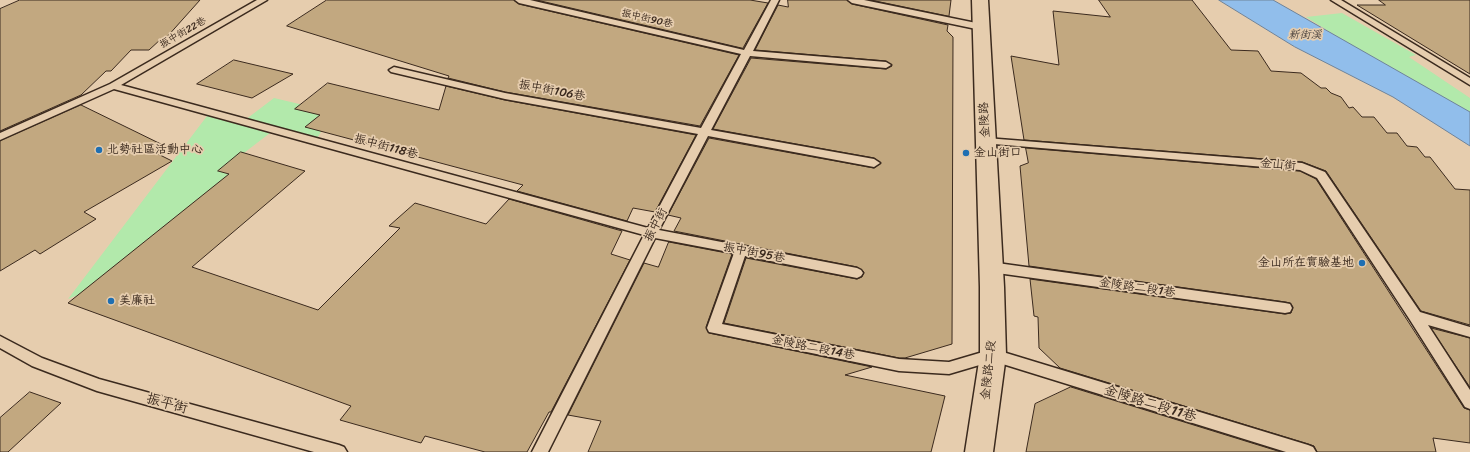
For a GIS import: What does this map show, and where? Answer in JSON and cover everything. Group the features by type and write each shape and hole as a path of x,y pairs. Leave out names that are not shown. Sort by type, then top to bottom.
{"main road":[{"name":"金陵路","path":"980,0 991,277"},
{"name":"金陵路二段","path":"979,452 993,355 991,277"}],"lane":[{"name":"振中街22巷","path":"0,137 113,86 263,0"},
{"name":"振中街90巷","path":"519,0 747,53 886,65"},
{"name":"振中街","path":"540,452 651,232 775,0"},
{"path":"852,0 981,27"},
{"path":"1335,0 1470,82"},
{"name":"振中街106巷","path":"394,70 505,96 705,133 874,162"},
{"name":"振中街118巷","path":"113,86 651,232"},
{"name":"金山街","path":"986,141 1302,167 1321,175 1415,316 1470,403"},
{"name":"振中街95巷","path":"651,232 856,273"},
{"name":"金陵路二段14巷","path":"741,250 714,328 899,365 949,368 993,355"},
{"name":"金陵路二段1巷","path":"991,277 1284,308"},
{"path":"1415,316 1470,332"},
{"name":"振平街","path":"0,341 37,362 97,385 339,452"},
{"name":"金陵路二段11巷","path":"993,355 1308,452"}],"green space":[{"path":"1342,13 1416,55 1409,57 1470,98 1470,114 1368,56 1306,17"},
{"path":"274,98 333,112 316,140 245,120"},
{"path":"207,116 270,133 240,156 256,160 96,288 68,299"}],"water":[{"name":"新街溪","path":"1219,0 1273,0 1470,112 1470,146 1393,97 1295,47"}],"building":[{"path":"20,0 200,0 166,38 161,39 149,50 131,50 111,71 106,71 81,95 0,131 0,9"},
{"path":"327,0 514,0 519,4 739,55 700,126 505,92 448,78 449,76 287,26"},
{"path":"537,0 750,0 768,3 743,48"},
{"path":"788,0 847,0 852,4 948,25 947,31 953,37 952,344 905,358 899,358 724,323 746,258 857,279 862,277 864,272 857,267 674,231 681,218 668,215 709,138 874,168 881,163 874,158 713,129 751,58 886,69 892,66 886,61 755,50 778,5 788,7"},
{"path":"871,0 951,0 949,16"},
{"path":"1099,0 1192,0 1231,50 1258,51 1271,71 1301,73 1321,88 1326,88 1331,93 1341,97 1349,108 1353,107 1362,117 1374,117 1387,133 1397,133 1407,146 1417,147 1425,157 1430,157 1455,189 1470,190 1470,325 1421,311 1326,171 1302,162 1024,140 1011,56 1059,65 1053,11 1110,17"},
{"path":"1379,0 1470,0 1470,74 1357,5 1385,5"},
{"path":"234,60 293,74 252,98 197,84"},
{"path":"328,83 439,110 446,86 505,100 696,135 655,212 633,208 627,221 517,191 523,185 305,127 320,115 295,109"},
{"path":"81,105 167,147 156,153 172,161 84,212 96,219 40,254 35,250 0,271 0,141"},
{"path":"1026,148 1300,171 1316,179 1464,408 1470,410 1470,443 1433,438 1436,452 1317,452 1314,446 1308,444 1060,368 1039,348 1038,317 1034,316 1030,279 1285,314 1291,313 1293,307 1290,303 1285,302 1029,266 1020,166 1028,163"},
{"path":"241,152 305,171 192,267 318,310 400,228 389,226 415,203 486,224 509,199 622,231 611,254 630,260 551,412 549,412 527,452 485,452 425,436 421,443 340,420 351,406 68,303 229,174 218,171"},
{"path":"669,242 732,254 706,327 709,333 872,367 845,375 945,396 931,452 588,452 601,421 568,415 644,263 658,267"},
{"path":"1431,328 1470,338 1470,387"},
{"path":"1071,387 1281,452 1026,452 1035,404"},
{"path":"30,392 61,403 8,452 0,452 0,418"}],"place":[{"name":"北勢社區活動中心","path":"99,150"},
{"name":"金山街口","path":"966,153"},
{"name":"金山所在實驗基地","path":"1362,263"},
{"name":"美廉社","path":"111,301"}]}
